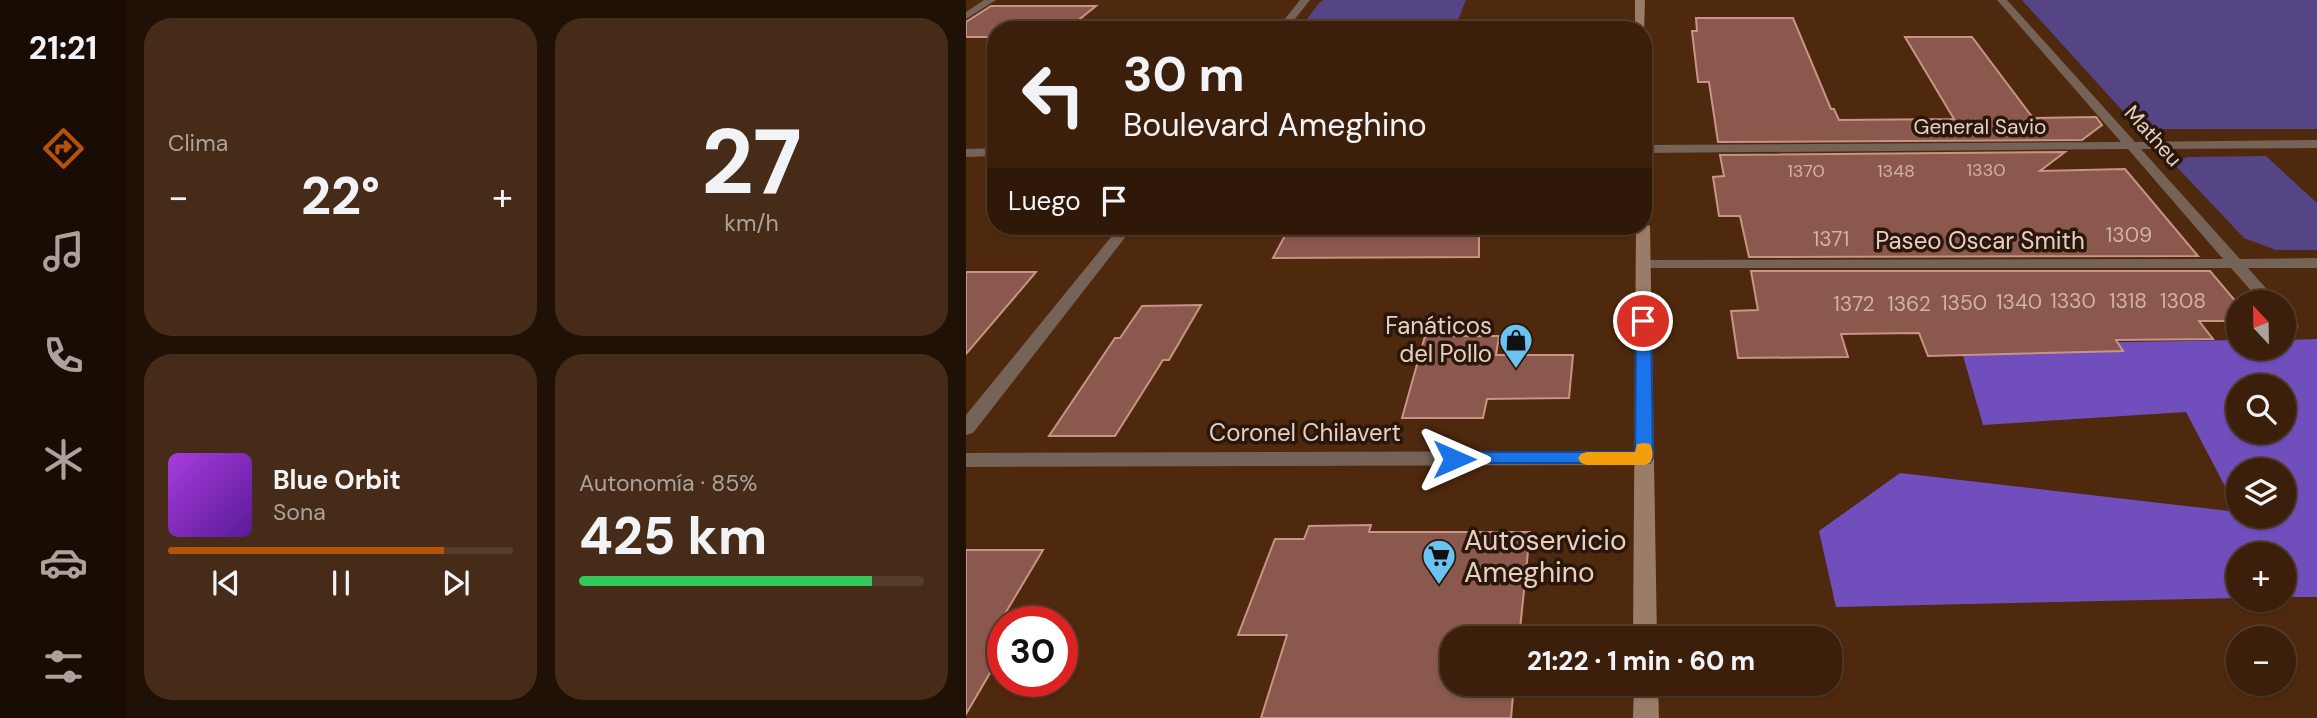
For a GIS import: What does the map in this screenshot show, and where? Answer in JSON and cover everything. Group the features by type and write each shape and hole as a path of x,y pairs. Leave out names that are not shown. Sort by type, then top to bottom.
{"main road":[{"path":"1640,0 1640,21"},
{"path":"1643,235 1646,626"},
{"path":"1646,696 1646,718"}],"street":[{"path":"966,16 991,0"},
{"path":"1288,21 1304,0"},
{"name":"Matheu","path":"2002,0 2259,290"},
{"name":"General Savio","path":"1652,149 2317,144"},
{"path":"966,153 987,152"},
{"path":"966,428 1120,235"},
{"name":"Paseo Oscar Smith","path":"1643,265 2317,263"},
{"name":"Coronel Chilavert","path":"966,460 1644,458"}],"shaded area":[{"path":"1324,0 1466,0 1458,21 1306,21"},
{"path":"2022,0 2317,0 2317,129 2139,129"},
{"path":"2266,156 2317,203 2317,250 2276,250 2244,238 2173,163 2187,157"},
{"path":"2317,339 2317,597 2296,597 2296,542 2226,542 2226,598 1836,607 1819,531 1900,473 2226,511 2226,528 2296,528 2296,458 2226,458 2226,488 2186,412 1983,425 1960,345 2226,340 2226,360 2296,360 2296,340"}],"building":[{"path":"991,6 1096,6 1077,21 987,21 987,37 966,37 966,22"},
{"path":"1696,18 1793,18 1831,109 1834,109 1839,120 1954,119 1905,37 1972,37 2033,118 2096,117 2102,125 2082,140 1718,142 1709,82 1698,82 1692,31 1697,31"},
{"path":"2065,152 2040,171 2125,169 2198,256 1749,257 1740,216 1719,216 1713,177 1724,176 1720,155"},
{"path":"1285,235 1479,235 1479,257 1273,258"},
{"path":"1751,271 2210,271 2226,290 2226,321 2199,321 2213,339 2116,340 2123,351 1928,356 1919,333 1841,334 1848,357 1738,358 1731,311 1758,310"},
{"path":"966,272 1036,272 966,354"},
{"path":"1201,305 1169,360 1163,360 1115,436 1049,436 1115,338 1120,338 1142,306"},
{"path":"1425,336 1499,336 1496,355 1573,355 1569,398 1487,399 1483,418 1402,418"},
{"name":"Autoservicio Ameghino","path":"1371,525 1369,532 1530,532 1520,626 1440,626 1440,696 1513,696 1511,718 1261,718 1287,635 1238,635 1275,539 1304,539 1309,526"},
{"path":"966,550 1043,550 1010,606 987,606 987,678 966,714"}],"slow traffic":[{"path":"1587,458 1644,458 1644,449"}],"place":[{"name":"Fanáticos del Pollo","path":"1516,370"},
{"name":"Autoservicio Ameghino","path":"1439,586"}],"route":[{"path":"1454,459 1644,458 1643,321"}]}
